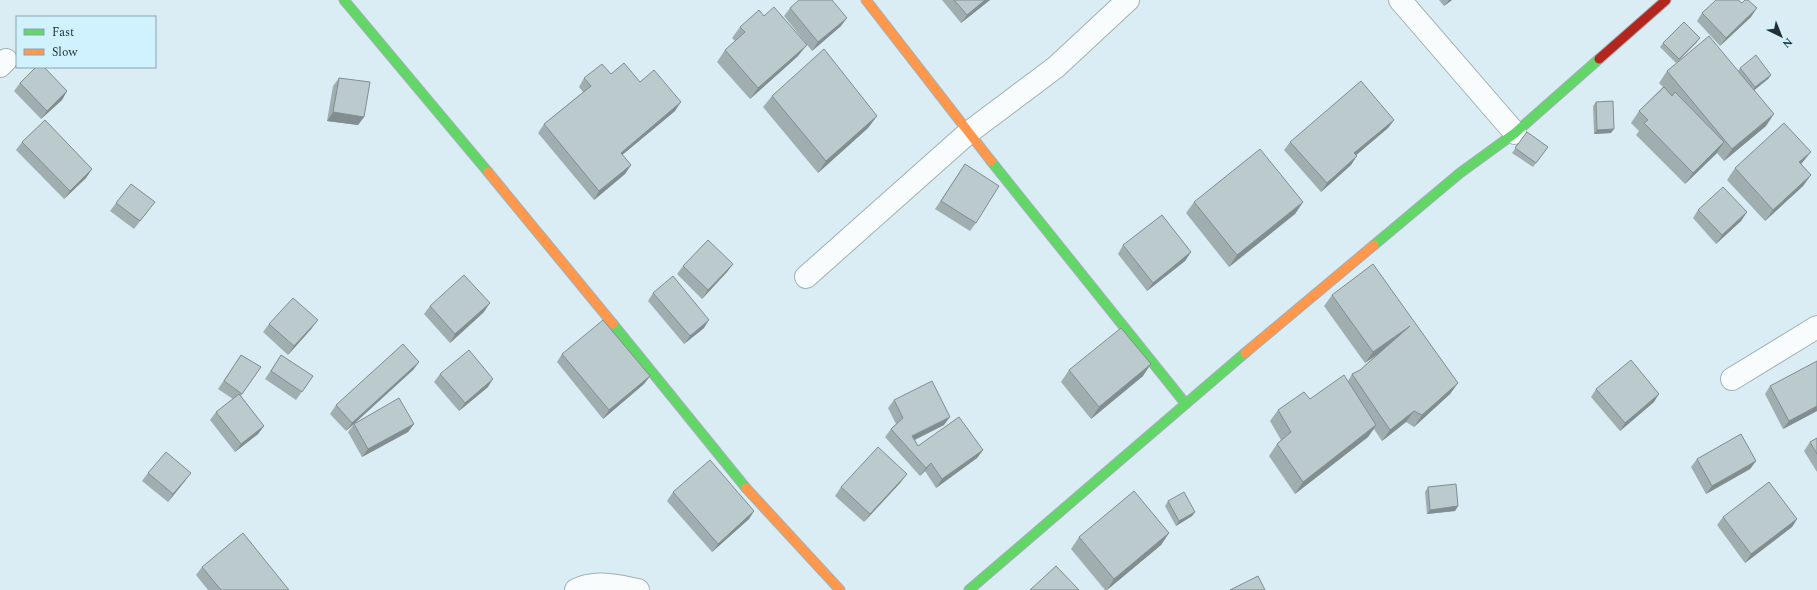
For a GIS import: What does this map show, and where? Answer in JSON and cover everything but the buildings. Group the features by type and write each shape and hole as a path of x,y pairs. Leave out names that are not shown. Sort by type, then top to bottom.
{"street":[{"path":"344,0 473,153 756,500 840,590"},
{"path":"866,0 968,133 1186,403"},
{"path":"806,277 968,133 1056,67 1128,0"},
{"path":"1400,0 1515,133"},
{"path":"969,590 1186,403 1460,173 1515,133 1666,0"},
{"path":"1732,379 1817,327"},
{"path":"576,590 586,584 598,584 638,590"}],"traffic: fast":[{"path":"344,0 488,172"},
{"path":"1374,245 1460,173 1515,133 1599,59"},
{"path":"991,161 1185,403"},
{"path":"613,324 746,488"},
{"path":"969,590 1245,353"}],"traffic: slow":[{"path":"866,0 991,161"},
{"path":"488,172 613,324"},
{"path":"1245,353 1374,245"},
{"path":"746,488 840,590"}],"traffic: jam":[{"path":"1599,59 1666,0"}]}
